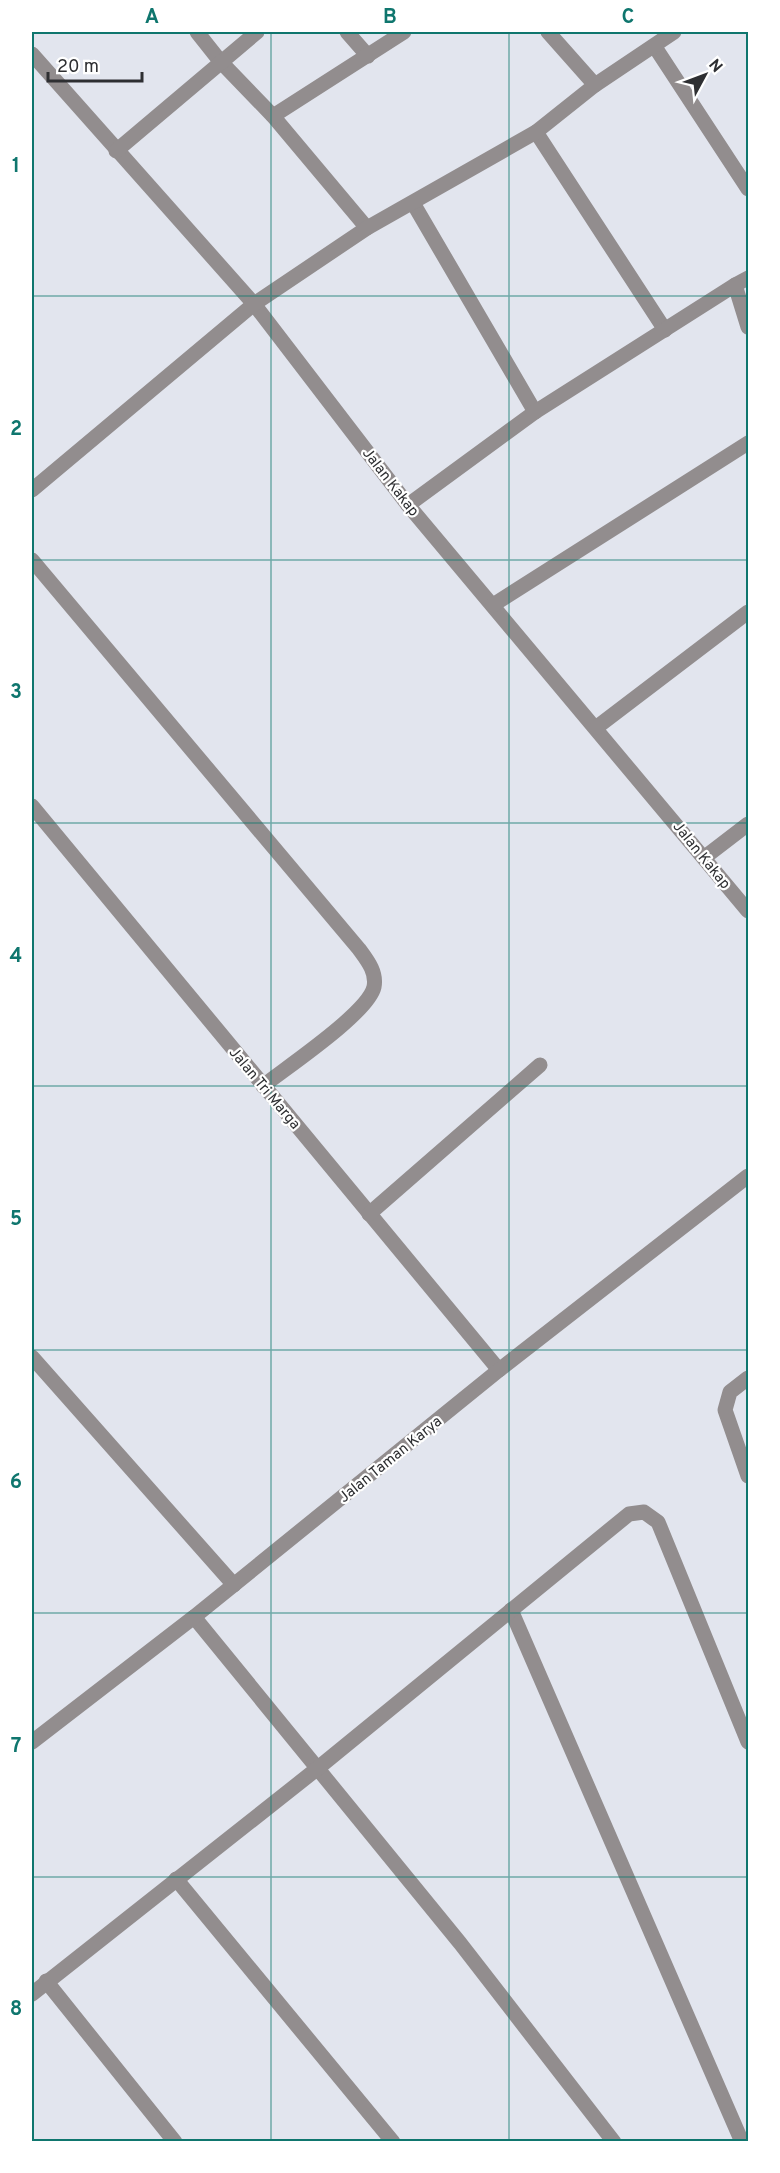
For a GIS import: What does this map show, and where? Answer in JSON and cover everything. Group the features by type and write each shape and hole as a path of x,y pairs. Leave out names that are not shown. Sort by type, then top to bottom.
{"street":[{"path":"197,32 220,61 273,116 367,228"},
{"path":"116,151 257,32"},
{"path":"347,32 368,56"},
{"path":"273,116 404,32"},
{"path":"548,32 595,85"},
{"path":"32,490 254,304 367,228 536,132 595,85 655,47 674,32"},
{"path":"655,47 748,189"},
{"name":"Jalan Kakap","path":"32,54 254,304 408,505 597,727 748,911"},
{"path":"536,132 665,330"},
{"path":"413,203 535,412"},
{"path":"408,505 535,412 742,282 748,327"},
{"path":"493,605 748,443"},
{"path":"32,560 358,949 373,972 372,991 354,1015 263,1086"},
{"path":"597,727 748,612"},
{"name":"Jalan Tri Marga","path":"32,806 500,1370"},
{"path":"705,857 748,824"},
{"path":"369,1214 540,1065"},
{"name":"Jalan Taman Karya","path":"32,1742 194,1617 500,1370 748,1176"},
{"path":"32,1357 234,1585"},
{"path":"748,1378 730,1392 725,1403 726,1418 748,1476"},
{"path":"32,1994 318,1768 629,1514 649,1514 661,1528 748,1742"},
{"path":"511,1611 742,2142"},
{"path":"194,1617 460,1943 614,2142"},
{"path":"176,1879 393,2142"},
{"path":"46,1981 175,2142"}]}
